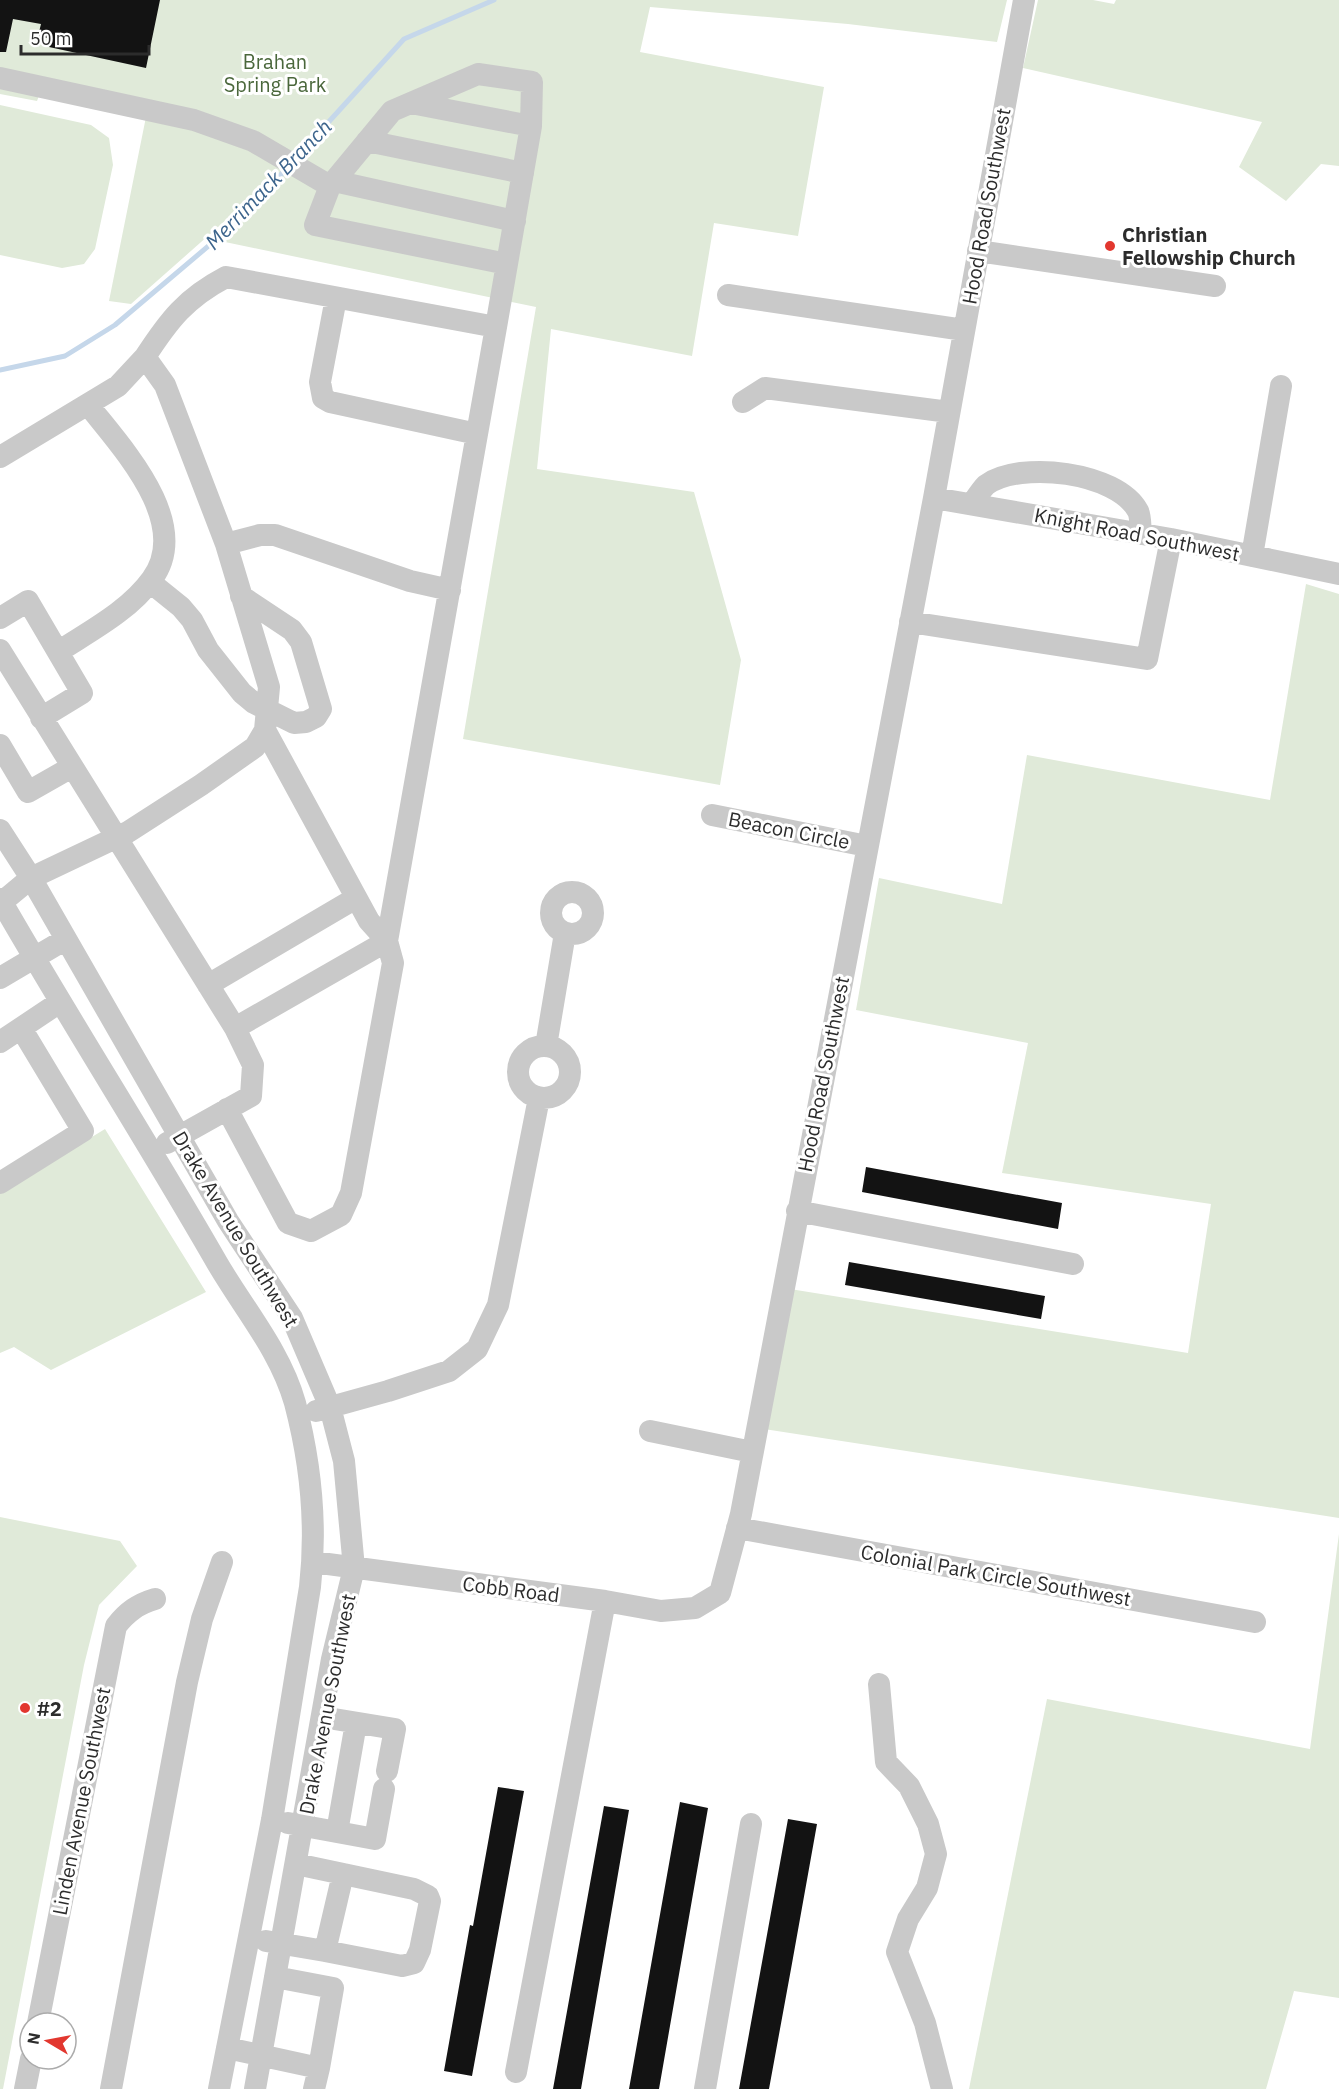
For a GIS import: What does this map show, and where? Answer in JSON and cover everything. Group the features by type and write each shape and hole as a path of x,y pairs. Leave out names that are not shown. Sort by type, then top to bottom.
{"street":[{"name":"Hood Road Southwest","path":"668,1611 694,1608 720,1593 737,1528 934,498 1024,0"},
{"path":"227,1109 288,1223 311,1231 341,1215 351,1193 393,963 387,941 515,221 531,126 532,82 478,74 392,111 332,184 315,225 507,264"},
{"path":"0,78 194,120 253,141 305,173 332,184 515,221"},
{"path":"411,103 531,126"},
{"path":"367,141 523,173"},
{"path":"978,250 1215,286"},
{"path":"0,457 89,406 118,386 145,357 175,315 200,290 226,277 496,327"},
{"path":"728,295 964,330"},
{"path":"336,298 320,382 323,398 330,402 477,434"},
{"path":"1,900 31,878 115,838 255,747 267,720 269,687 226,544 165,385 145,357"},
{"path":"1252,556 1281,386"},
{"path":"743,402 765,388 949,412"},
{"path":"58,652 114,616 150,582 163,550 160,508 129,456 89,406"},
{"path":"972,504 986,486 1013,474 1045,473 1091,478 1125,494 1139,513 1140,534"},
{"name":"Knight Road Southwest","path":"934,498 1171,539 1339,574"},
{"path":"226,544 260,535 275,535 410,581 450,590"},
{"path":"910,622 1147,659 1171,539"},
{"path":"150,582 182,607 192,620 208,650 267,720 356,898 369,921 387,941"},
{"path":"241,596 292,630 297,636 301,642 321,709 316,717 306,722 267,720"},
{"path":"0,617 28,601 82,693 41,718"},
{"path":"0,650 115,838 236,1028 253,1065 250,1096 152,1151"},
{"path":"0,745 28,792 72,767"},
{"name":"Beacon Circle","path":"712,815 867,846"},
{"name":"Drake Avenue Southwest","path":"0,830 31,878 228,1221 292,1318 330,1407 344,1461 354,1568 332,1659 255,2089"},
{"path":"208,985 356,898"},
{"name":"Drake Avenue Southwest","path":"1,900 218,1264 268,1339 294,1402 312,1484 313,1562 272,1820 219,2089"},
{"path":"546,1046 565,933"},
{"path":"0,978 66,939"},
{"path":"236,1028 387,941"},
{"path":"0,1041 60,1002"},
{"path":"0,1183 83,1131 21,1028"},
{"path":"546,1046 562,1052 570,1067 570,1075 563,1091 548,1098 539,1098 525,1089 520,1082 519,1064 529,1051 546,1046"},
{"path":"297,1416 448,1371 477,1349 498,1305 539,1098"},
{"path":"797,1211 1073,1264"},
{"path":"650,1431 752,1452"},
{"name":"Colonial Park Circle Southwest","path":"737,1528 1255,1622"},
{"path":"111,2089 187,1682 202,1619 222,1562"},
{"path":"313,1562 354,1568"},
{"name":"Cobb Road","path":"354,1568 668,1611"},
{"name":"Linden Avenue Southwest","path":"40,2011 116,1626 124,1615 142,1603 155,1599"},
{"path":"516,2072 605,1601"},
{"path":"879,1684 886,1762 909,1786 928,1824 936,1854 927,1888 908,1919 897,1952 925,2023 942,2089"},
{"path":"272,1820 375,1839 395,1729 322,1717"},
{"path":"337,1832 356,1722"},
{"path":"705,2089 751,1824"},
{"path":"250,1939 402,1966 414,1963 420,1950 430,1901 428,1896 414,1889 296,1864"},
{"path":"325,1951 342,1874"},
{"path":"227,2048 261,2056 317,2078 333,1988 275,1977"},
{"path":"25,2089 29,2071"}],"green space":[{"name":"Brahan Spring Park","path":"0,0 1007,0 997,42 848,24 650,7 640,52 824,87 798,236 714,223 692,356 551,329 537,469 694,492 741,660 720,785 463,739 536,307 225,242 238,221 235,212 131,304 109,301 149,102 45,80 37,101 0,94"},
{"path":"1038,0 1093,0 1114,4 1116,0 1339,0 1339,166 1321,164 1286,201 1239,167 1262,122 1023,68"},
{"path":"0,105 91,125 109,138 113,165 95,249 84,264 62,268 0,255"},
{"path":"1306,584 1339,594 1339,1518 764,1429 790,1289 1188,1353 1211,1204 1002,1173 1028,1043 856,1010 879,878 1002,904 1027,755 1270,800"},
{"path":"105,1129 206,1292 51,1370 14,1347 0,1353 0,1193"},
{"path":"0,1517 120,1541 137,1566 99,1605 84,1665 3,2089 0,2089"},
{"path":"1339,1534 1339,1998 1294,1991 1266,2089 969,2089 1047,1699 1310,1749"}],"building":[{"path":"0,0 160,0 146,68 49,47 51,39 38,36 41,24 13,19 6,52 0,52"},
{"path":"866,1167 1062,1203 1058,1229 862,1192"},
{"path":"849,1262 1045,1296 1041,1319 845,1285"},
{"path":"498,1787 524,1791 472,2076 444,2071"},
{"path":"680,1802 708,1808 659,2089 629,2089"},
{"path":"604,1806 629,1810 581,2089 553,2089"},
{"path":"788,1819 817,1824 791,1969 769,2089 739,2089"}],"waterway":[{"name":"Merrimack Branch","path":"295,159 404,39 494,0"},
{"name":"Merrimack Branch","path":"0,370 65,356 115,325 238,221 287,168"}],"place":[{"name":"Christian Fellowship Church","path":"1110,246"},
{"name":"#2","path":"25,1708"}]}
